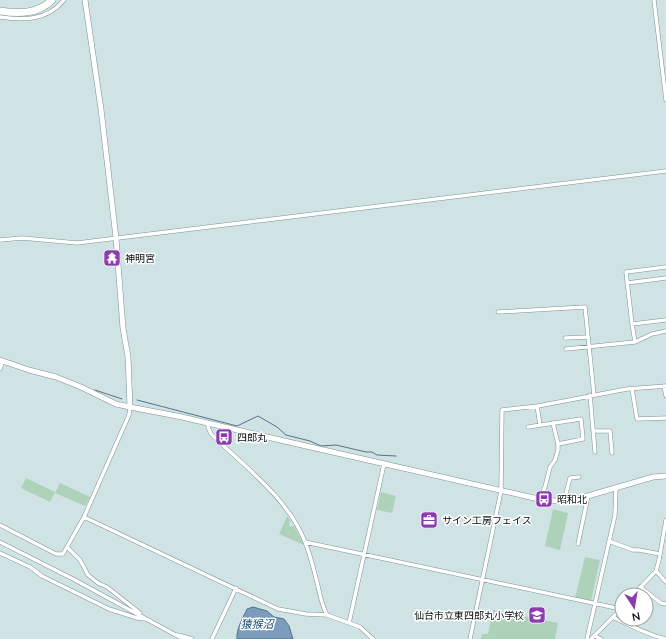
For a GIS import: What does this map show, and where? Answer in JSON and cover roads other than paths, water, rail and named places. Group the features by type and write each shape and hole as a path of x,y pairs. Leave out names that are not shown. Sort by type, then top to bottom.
{"highway":[{"path":"0,7 28,8 46,0"},
{"path":"0,11 20,13 32,11 43,7 52,0"}],"street":[{"path":"0,17 22,19 43,16 53,10 64,0"},
{"path":"0,525 56,554 62,554 84,517 129,415 128,357 123,321 116,238 101,109 85,0"},
{"path":"654,0 666,100"},
{"path":"0,240 22,238 77,243 666,171"},
{"path":"635,342 626,272 666,266"},
{"path":"627,283 666,278"},
{"path":"498,312 585,307 595,452"},
{"path":"632,324 666,320"},
{"path":"566,350 635,342 652,334 666,331"},
{"path":"564,338 588,337"},
{"path":"0,369 2,361 56,377 116,404 130,408 209,423 540,499 564,501 588,496 653,477 666,476"},
{"path":"470,639 501,491 502,410 537,406 632,389 665,386 666,396"},
{"path":"632,389 637,419 666,418"},
{"path":"537,406 540,425"},
{"path":"528,427 580,419 583,439 558,444"},
{"path":"209,423 208,427 211,434 278,499 296,523 305,542 322,604 327,615"},
{"path":"540,499 550,467 555,460 558,450 553,423"},
{"path":"593,431 610,431 612,453"},
{"path":"349,623 384,464"},
{"path":"564,501 570,478 579,477"},
{"path":"587,639 614,515 616,487"},
{"path":"578,544 588,496"},
{"path":"84,517 278,609 306,614 327,615 360,627 373,639"},
{"path":"640,587 656,571 666,520"},
{"path":"609,541 633,550 660,554"},
{"path":"0,542 183,639"},
{"path":"305,542 614,608"},
{"path":"67,547 80,560 88,575 98,583 107,587 147,619"},
{"path":"0,552 30,567 42,576 109,609 137,618 147,619"},
{"path":"656,571 666,582"},
{"path":"212,639 236,588"},
{"path":"654,598 661,603 666,604"},
{"path":"591,639 614,618"},
{"path":"634,627 657,637 666,639"},
{"path":"177,636 192,639"},
{"path":"595,636 601,639"}],"water":[{"name":"猿猴沼","path":"253,607 267,611 274,617 284,619 289,626 293,639 237,639 239,627 247,609"}],"waterway":[{"path":"95,390 122,399"},
{"path":"137,400 237,426 258,416 277,427 286,435 310,441 321,446 336,445 372,452 377,455 396,456"}],"place":[{"name":"神明宮","path":"112,258"},
{"name":"四郎丸","path":"224,437"},
{"name":"昭和北","path":"544,499"},
{"name":"サイン工房フェイス","path":"429,520"},
{"name":"仙台市立東四郎丸小学校","path":"537,615"}]}
